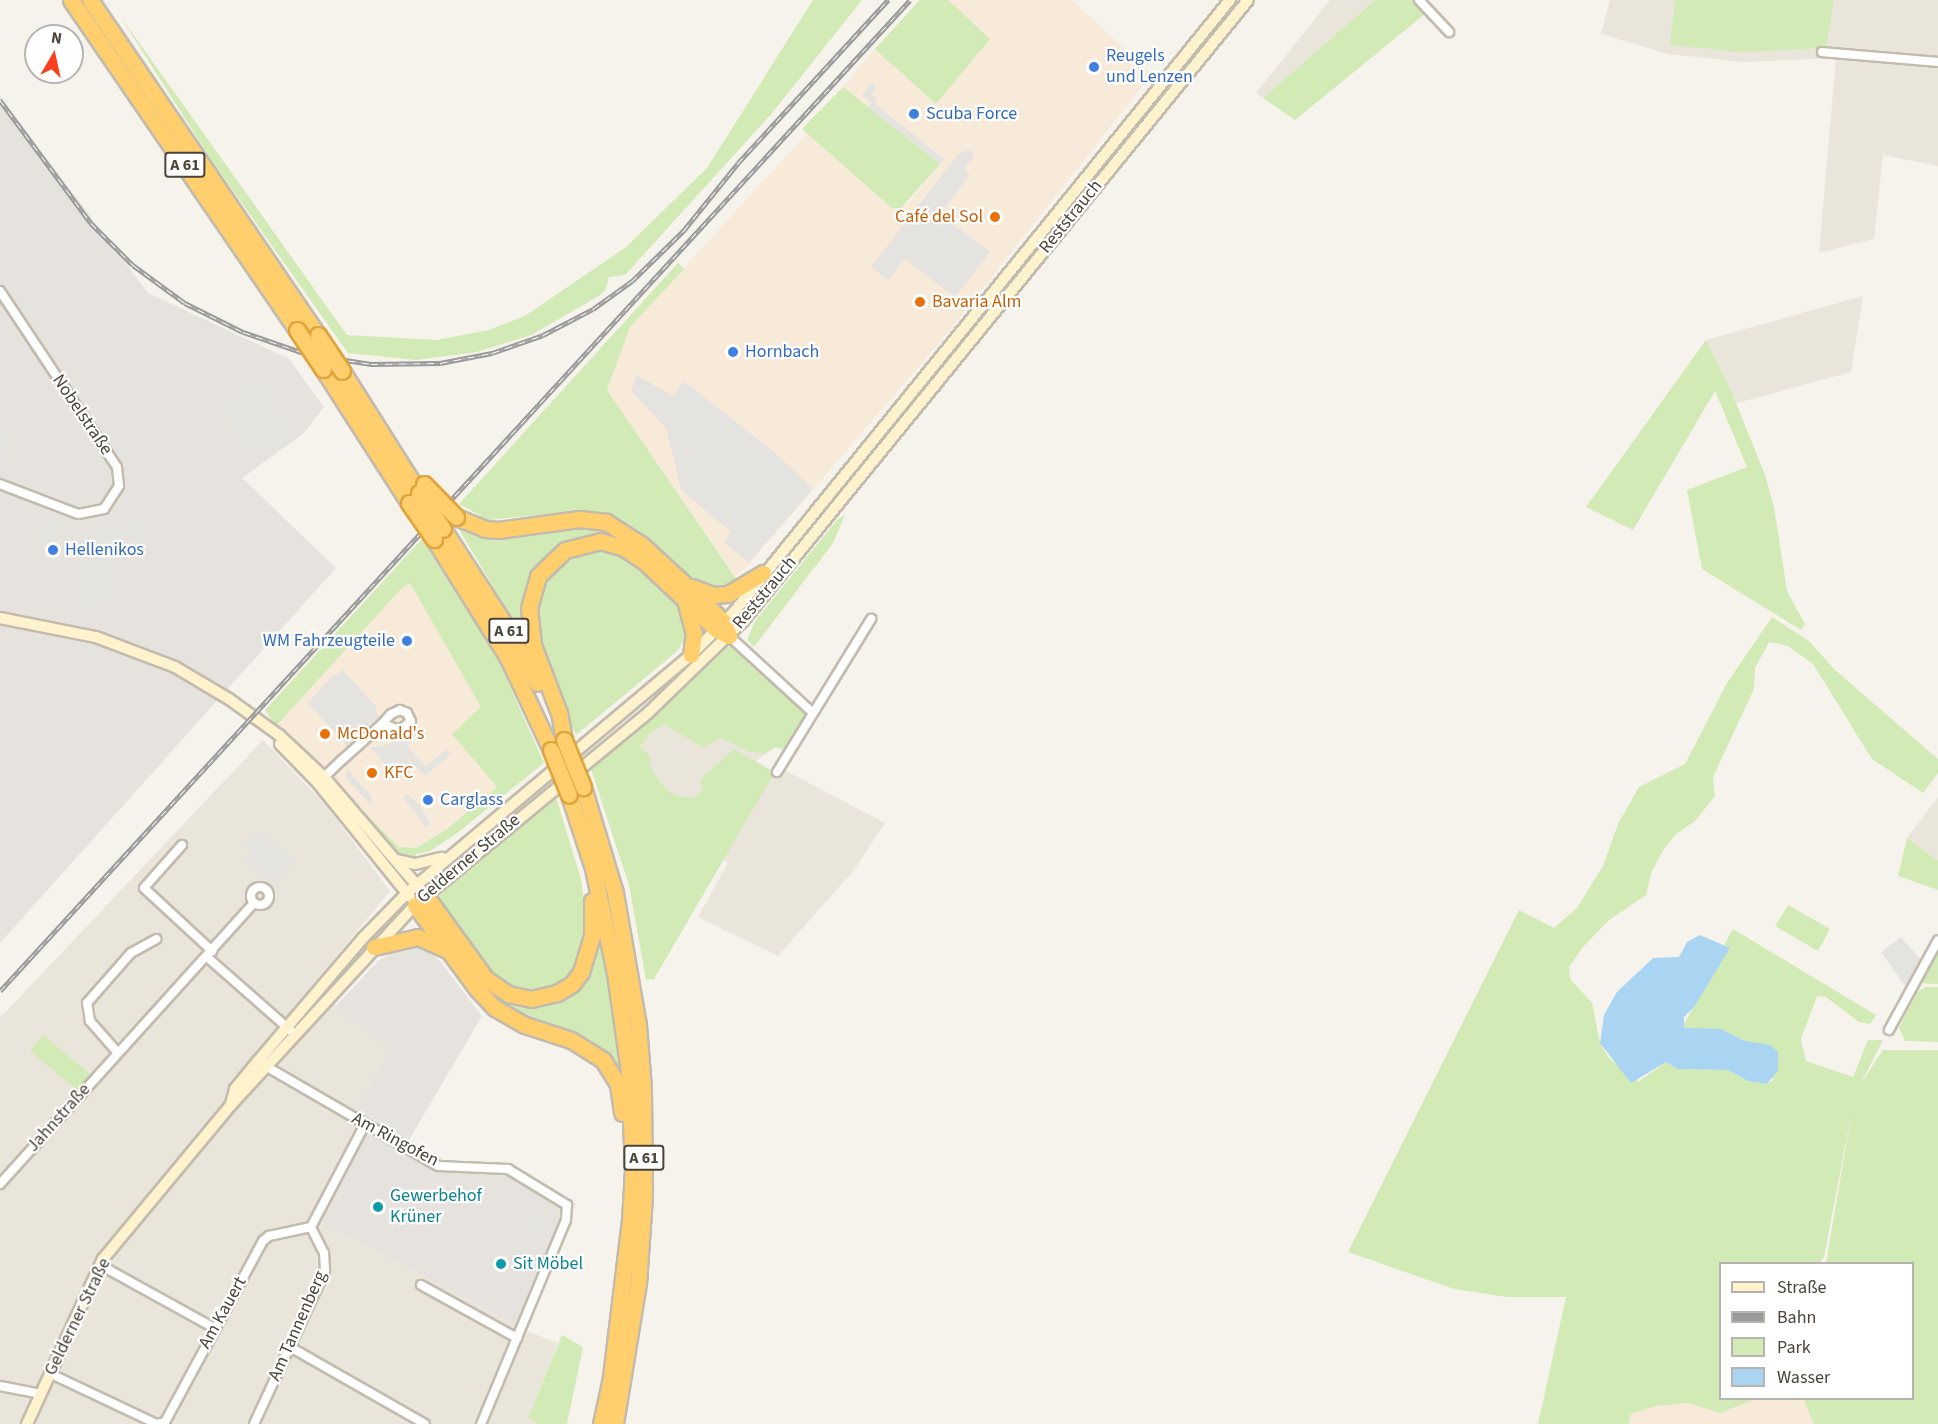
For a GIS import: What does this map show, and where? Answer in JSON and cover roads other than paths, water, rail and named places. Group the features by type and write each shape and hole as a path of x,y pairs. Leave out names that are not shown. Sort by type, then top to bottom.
{"highway":[{"name":"A 61","path":"71,0 322,369 417,493"},
{"name":"A 61","path":"90,0 318,335 384,437 508,658 551,750 569,795 593,868 623,1022 633,1170 619,1319 601,1424"},
{"path":"417,493 456,517 485,529 498,530 579,519 606,522 642,545 680,580 723,629"},
{"name":"A 61","path":"438,534 526,660 584,787 615,893 638,1025 643,1089 644,1196 638,1282 615,1424"},
{"path":"564,740 530,631 533,588 546,565 577,545 600,541 614,544 634,553 683,598 723,629"},
{"path":"680,580 700,591 720,595 734,592 763,573"},
{"path":"683,598 693,623 691,656"},
{"path":"416,894 494,987 520,999 543,999 572,984 588,954 593,868"},
{"path":"416,894 450,953 478,990 507,1017 571,1040 603,1060 618,1084 633,1170"},
{"path":"374,947 418,937 450,953"}],"main road":[{"name":"Reststrauch","path":"723,629 763,573 1230,0"},
{"name":"Reststrauch","path":"723,629 895,435 1248,0"},
{"path":"0,618 62,628 137,651 193,677 264,726 321,780 396,860 416,894"},
{"name":"Gelderner Straße","path":"27,1424 100,1265 263,1065 374,947 451,853 723,629"},
{"name":"Gelderner Straße","path":"292,1032 363,938 640,720 723,629"},
{"path":"321,780 416,894"},
{"path":"396,860 415,864 451,853"}],"street":[{"path":"1419,0 1449,32"},
{"path":"1822,52 1938,62"},
{"name":"Nobelstraße","path":"0,291 117,468 119,486 104,509 78,514 0,484"},
{"path":"884,424 895,435"},
{"path":"777,772 871,619"},
{"name":"Reststrauch","path":"723,629 812,712"},
{"path":"321,780 381,725"},
{"path":"182,845 144,888 209,954 292,1032"},
{"name":"Jahnstraße","path":"0,1184 254,903"},
{"path":"118,1053 90,1022 87,1004 131,953 156,939"},
{"path":"1889,1030 1938,940"},
{"name":"Am Ringofen","path":"263,1065 438,1166 508,1169 562,1199 568,1209 517,1338"},
{"path":"311,1227 365,1124"},
{"name":"Am Kauert","path":"51,1374 161,1424 165,1422 263,1241 269,1236 311,1227"},
{"name":"Am Tannenberg","path":"254,1424 325,1271 324,1253 311,1227"},
{"path":"100,1265 214,1328"},
{"path":"420,1285 517,1338 481,1424"},
{"path":"290,1347 425,1424"},
{"path":"0,1386 41,1394"}],"water":[{"path":"1700,935 1730,948 1694,1007 1684,1017 1684,1028 1721,1029 1745,1041 1770,1045 1778,1052 1778,1070 1767,1084 1748,1081 1728,1070 1678,1069 1666,1062 1631,1083 1600,1043 1604,1015 1617,992 1653,958 1679,957 1687,942"}],"railway":[{"path":"0,100 91,223 133,265 185,303 243,332 307,354 371,364 440,363 492,353 543,335 593,309 632,281 684,230 738,163 888,0"},
{"path":"0,991 910,0"}],"place":[{"name":"Reugels und Lenzen","path":"1094,67"},
{"name":"Scuba Force","path":"914,114"},
{"name":"Café del Sol","path":"995,217"},
{"name":"Bavaria Alm","path":"920,302"},
{"name":"Hornbach","path":"733,352"},
{"name":"Hellenikos","path":"53,550"},
{"name":"WM Fahrzeugteile","path":"407,641"},
{"name":"McDonald's","path":"325,734"},
{"name":"KFC","path":"372,773"},
{"name":"Carglass","path":"428,800"},
{"name":"Gewerbehof Krüner","path":"378,1207"},
{"name":"Sit Möbel","path":"501,1264"}]}
